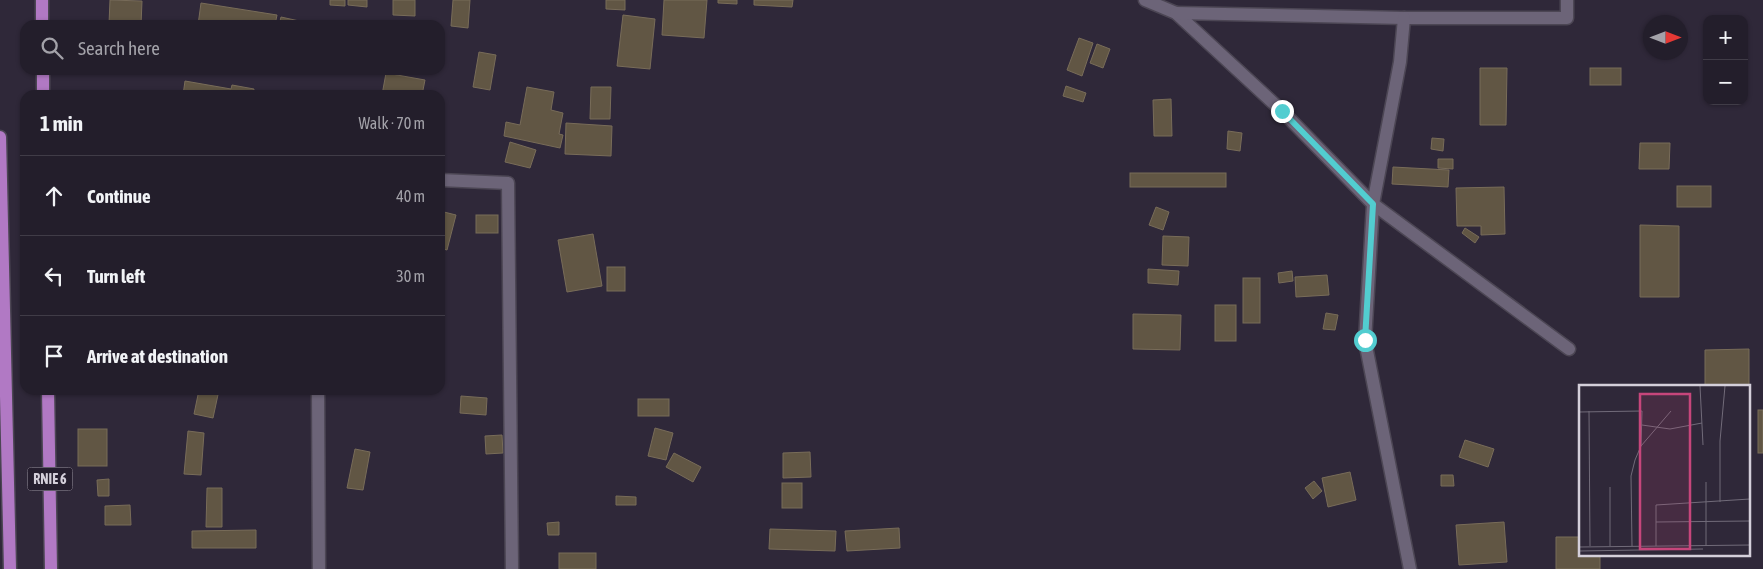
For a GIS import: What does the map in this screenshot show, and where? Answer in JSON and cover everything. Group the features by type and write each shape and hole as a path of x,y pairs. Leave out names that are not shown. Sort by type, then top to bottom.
{"main road":[{"path":"42,0 42,20"},
{"path":"43,75 43,90"},
{"name":"RNIE 6","path":"0,137 10,569"},
{"name":"RNIE 6","path":"48,395 51,569"}],"street":[{"path":"1145,0 1176,13 1282,111 1373,204 1569,349"},
{"path":"1176,13 1404,18 1567,18 1568,0"},
{"path":"1404,18 1400,62 1373,204 1365,340 1410,569"},
{"path":"445,180 508,183 512,569"},
{"path":"318,395 319,569"}],"building":[{"path":"110,0 142,1 141,20 109,20"},
{"path":"330,0 345,0 345,6 330,5"},
{"path":"348,0 367,0 367,7 348,5"},
{"path":"393,0 415,0 415,16 393,15"},
{"path":"453,0 470,0 468,28 451,26"},
{"path":"606,0 625,0 625,10 606,9"},
{"path":"664,0 707,0 704,38 662,35"},
{"path":"718,0 737,0 737,4 718,3"},
{"path":"754,0 793,0 792,7 754,5"},
{"path":"201,3 277,15 276,20 199,20"},
{"path":"623,15 655,19 650,69 617,66"},
{"path":"281,17 295,20 280,20"},
{"path":"1079,38 1093,43 1082,76 1067,70"},
{"path":"1097,44 1110,49 1103,68 1090,63"},
{"path":"479,52 496,55 490,90 473,87"},
{"path":"1480,68 1507,68 1506,125 1480,125"},
{"path":"1590,68 1621,68 1621,85 1590,85"},
{"path":"386,75 425,80 423,90 383,90"},
{"path":"185,81 231,89 232,85 254,89 254,90 184,90"},
{"path":"1066,86 1086,93 1083,102 1063,96"},
{"path":"527,87 554,92 551,110 563,113 559,134 563,135 560,148 504,136 506,122 520,125"},
{"path":"591,87 611,87 610,119 590,119"},
{"path":"1171,99 1172,136 1154,136 1153,100"},
{"path":"566,123 612,126 611,156 565,154"},
{"path":"1228,131 1242,133 1240,151 1227,149"},
{"path":"1432,138 1444,139 1443,151 1431,149"},
{"path":"510,142 536,150 530,168 505,162"},
{"path":"1640,143 1670,143 1669,169 1639,169"},
{"path":"1438,159 1453,159 1453,169 1438,168"},
{"path":"1393,167 1449,170 1448,187 1392,184"},
{"path":"1130,173 1226,173 1226,187 1130,187"},
{"path":"1677,186 1711,186 1711,207 1677,207"},
{"path":"1504,187 1505,234 1481,235 1481,226 1457,226 1456,188"},
{"path":"1156,207 1169,212 1163,230 1149,225"},
{"path":"445,212 456,215 447,250 445,249"},
{"path":"476,215 498,215 498,233 476,233"},
{"path":"1640,225 1679,226 1679,297 1640,297"},
{"path":"1465,228 1479,237 1475,243 1462,233"},
{"path":"593,234 602,286 567,292 558,240"},
{"path":"1163,236 1189,237 1188,266 1162,265"},
{"path":"607,267 625,267 625,291 607,291"},
{"path":"1148,269 1179,271 1178,285 1148,283"},
{"path":"1292,271 1293,281 1279,283 1278,273"},
{"path":"1327,275 1329,295 1296,297 1295,277"},
{"path":"1243,278 1260,278 1260,323 1243,323"},
{"path":"1215,305 1236,305 1236,341 1215,341"},
{"path":"1326,313 1338,315 1335,330 1323,329"},
{"path":"1133,314 1181,315 1180,350 1133,349"},
{"path":"1749,349 1749,385 1705,385 1705,350"},
{"path":"198,395 218,395 213,418 194,414"},
{"path":"461,396 487,398 486,415 460,413"},
{"path":"638,399 669,399 669,416 638,416"},
{"path":"1758,410 1763,410 1763,453 1758,453"},
{"path":"655,428 673,433 666,460 648,456"},
{"path":"78,429 107,429 107,466 78,466"},
{"path":"188,431 204,433 201,475 184,474"},
{"path":"502,435 503,453 486,454 485,436"},
{"path":"1465,440 1494,449 1488,467 1459,457"},
{"path":"355,449 370,452 363,490 347,488"},
{"path":"810,452 811,477 783,478 783,453"},
{"path":"674,453 701,467 693,482 666,467"},
{"path":"1350,472 1356,500 1328,507 1322,478"},
{"path":"1441,475 1453,475 1454,486 1441,486"},
{"path":"109,479 109,496 98,496 97,480"},
{"path":"1314,481 1322,491 1313,499 1305,488"},
{"path":"782,483 802,483 802,508 782,508"},
{"path":"207,488 222,488 222,527 206,527"},
{"path":"616,496 636,497 636,505 616,505"},
{"path":"130,505 131,525 105,525 105,506"},
{"path":"559,522 559,535 548,535 547,523"},
{"path":"1504,522 1507,562 1459,565 1456,525"},
{"path":"899,528 900,548 847,551 845,531"},
{"path":"770,529 836,531 835,551 769,549"},
{"path":"256,530 256,548 192,548 192,531"},
{"path":"1556,537 1579,537 1579,556 1600,556 1600,569 1556,569"},
{"path":"559,553 596,553 596,569 559,569"}],"route":[{"path":"1282,111 1373,204 1365,340"}]}
